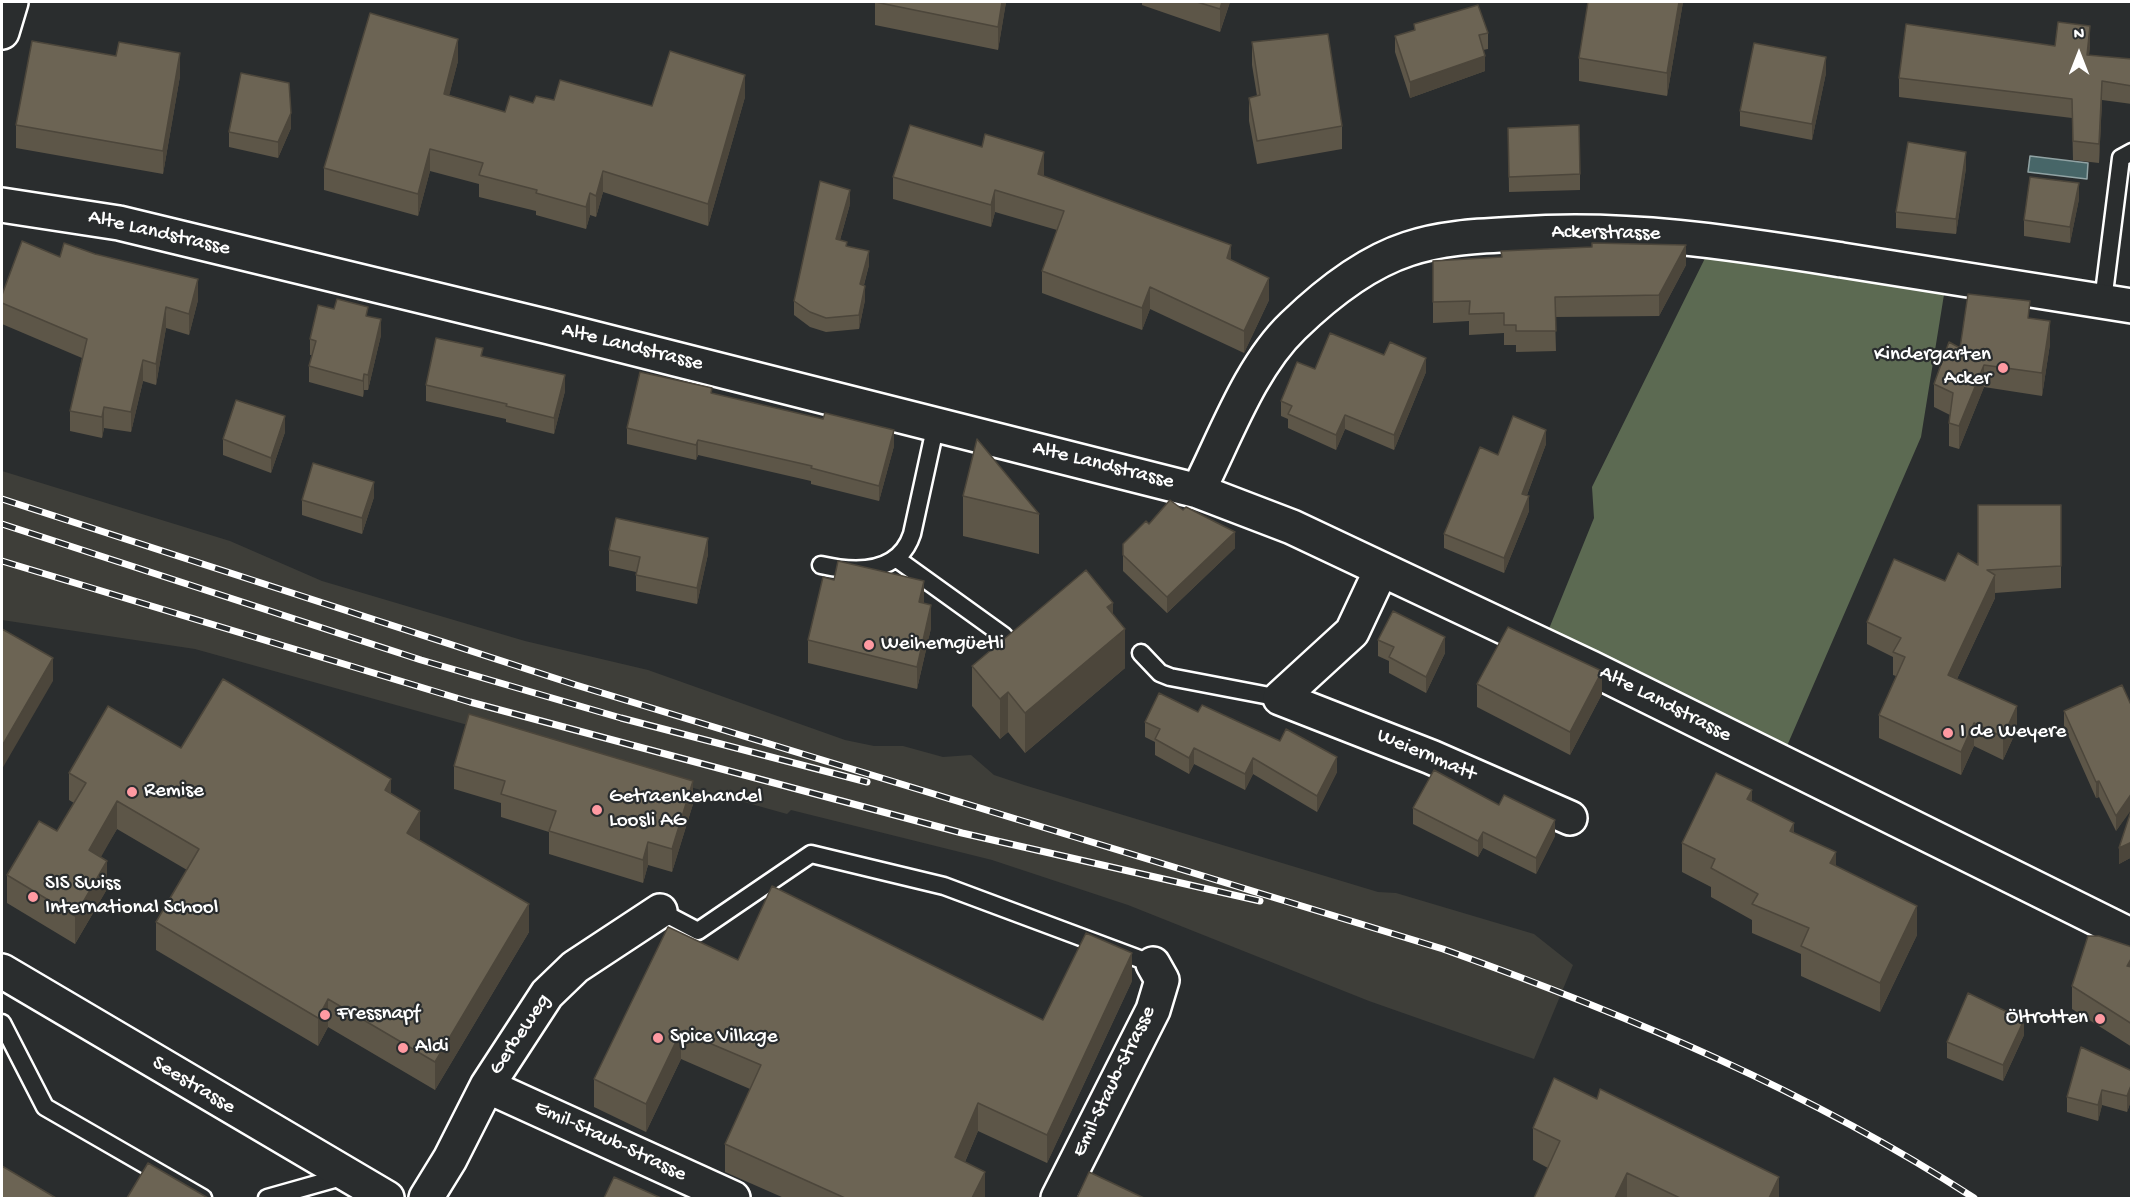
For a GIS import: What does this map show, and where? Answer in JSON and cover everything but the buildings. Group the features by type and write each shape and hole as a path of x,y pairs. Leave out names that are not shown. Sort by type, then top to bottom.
{"street":[{"path":"2,32 12,2"},
{"name":"Alte Landstrasse","path":"2,205 70,214 130,226 549,327 1198,491 1292,527 1591,668 2132,936"},
{"name":"Ackerstrasse","path":"1198,491 1253,380 1266,359 1292,327 1336,290 1377,262 1406,249 1439,240 1570,231 1689,237 2117,303"},
{"path":"1280,698 1352,632 1381,570"},
{"name":"Weiernmatt","path":"1280,698 1431,757 1570,818"},
{"name":"Gerbeweg","path":"426,1198 450,1159 487,1086 547,994 575,967 660,911"},
{"name":"Emil-Staub-Strasse","path":"1058,1198 1153,1010 1162,980 1153,964"},
{"name":"Seestrasse","path":"2,971 345,1176 387,1198"},
{"name":"Emil-Staub-Strasse","path":"487,1086 733,1198"}],"lane":[{"path":"2117,303 2121,158 2132,152"},
{"path":"821,565 860,570 881,566 897,559 905,550 912,534 936,424"},
{"path":"897,559 1004,636"},
{"name":"Weiernmatt","path":"1141,653 1160,673 1170,677 1280,698"},
{"path":"660,911 698,931 811,854 944,886 1153,964"},
{"path":"2,1023 45,1107 203,1198"},
{"path":"267,1198 345,1176"}],"shaded area":[{"path":"2,471 230,541 322,581 525,641 648,670 845,740 874,746 903,746 943,757 971,755 994,775 1024,785 1378,892 1396,893 1534,934 1573,965 1534,1059 1369,1001 1128,905 992,860 791,810 787,814 195,649 2,620"}],"green space":[{"path":"1714,240 1947,276 1921,437 1780,762 1542,646 1594,518 1592,487"}],"water":[{"path":"2030,156 2088,163 2087,179 2028,172"}],"railway":[{"path":"2,499 576,685 1443,949 1581,1001 1716,1058 1847,1123 1974,1198"},
{"path":"2,524 421,660 621,718 867,782"},
{"path":"2,561 470,702 962,833 1260,901"}],"place":[{"name":"Kindergarten Acker","path":"2003,368"},
{"name":"Weiherngüetli","path":"869,645"},
{"name":"I de Weyere","path":"1948,733"},
{"name":"Remise","path":"132,792"},
{"name":"Getraenkehandel Loosli AG","path":"597,810"},
{"name":"SIS Swiss International School","path":"33,897"},
{"name":"Fressnapf","path":"325,1015"},
{"name":"Öltrotten","path":"2100,1019"},
{"name":"Spice Village","path":"658,1038"},
{"name":"Aldi","path":"403,1048"}]}
